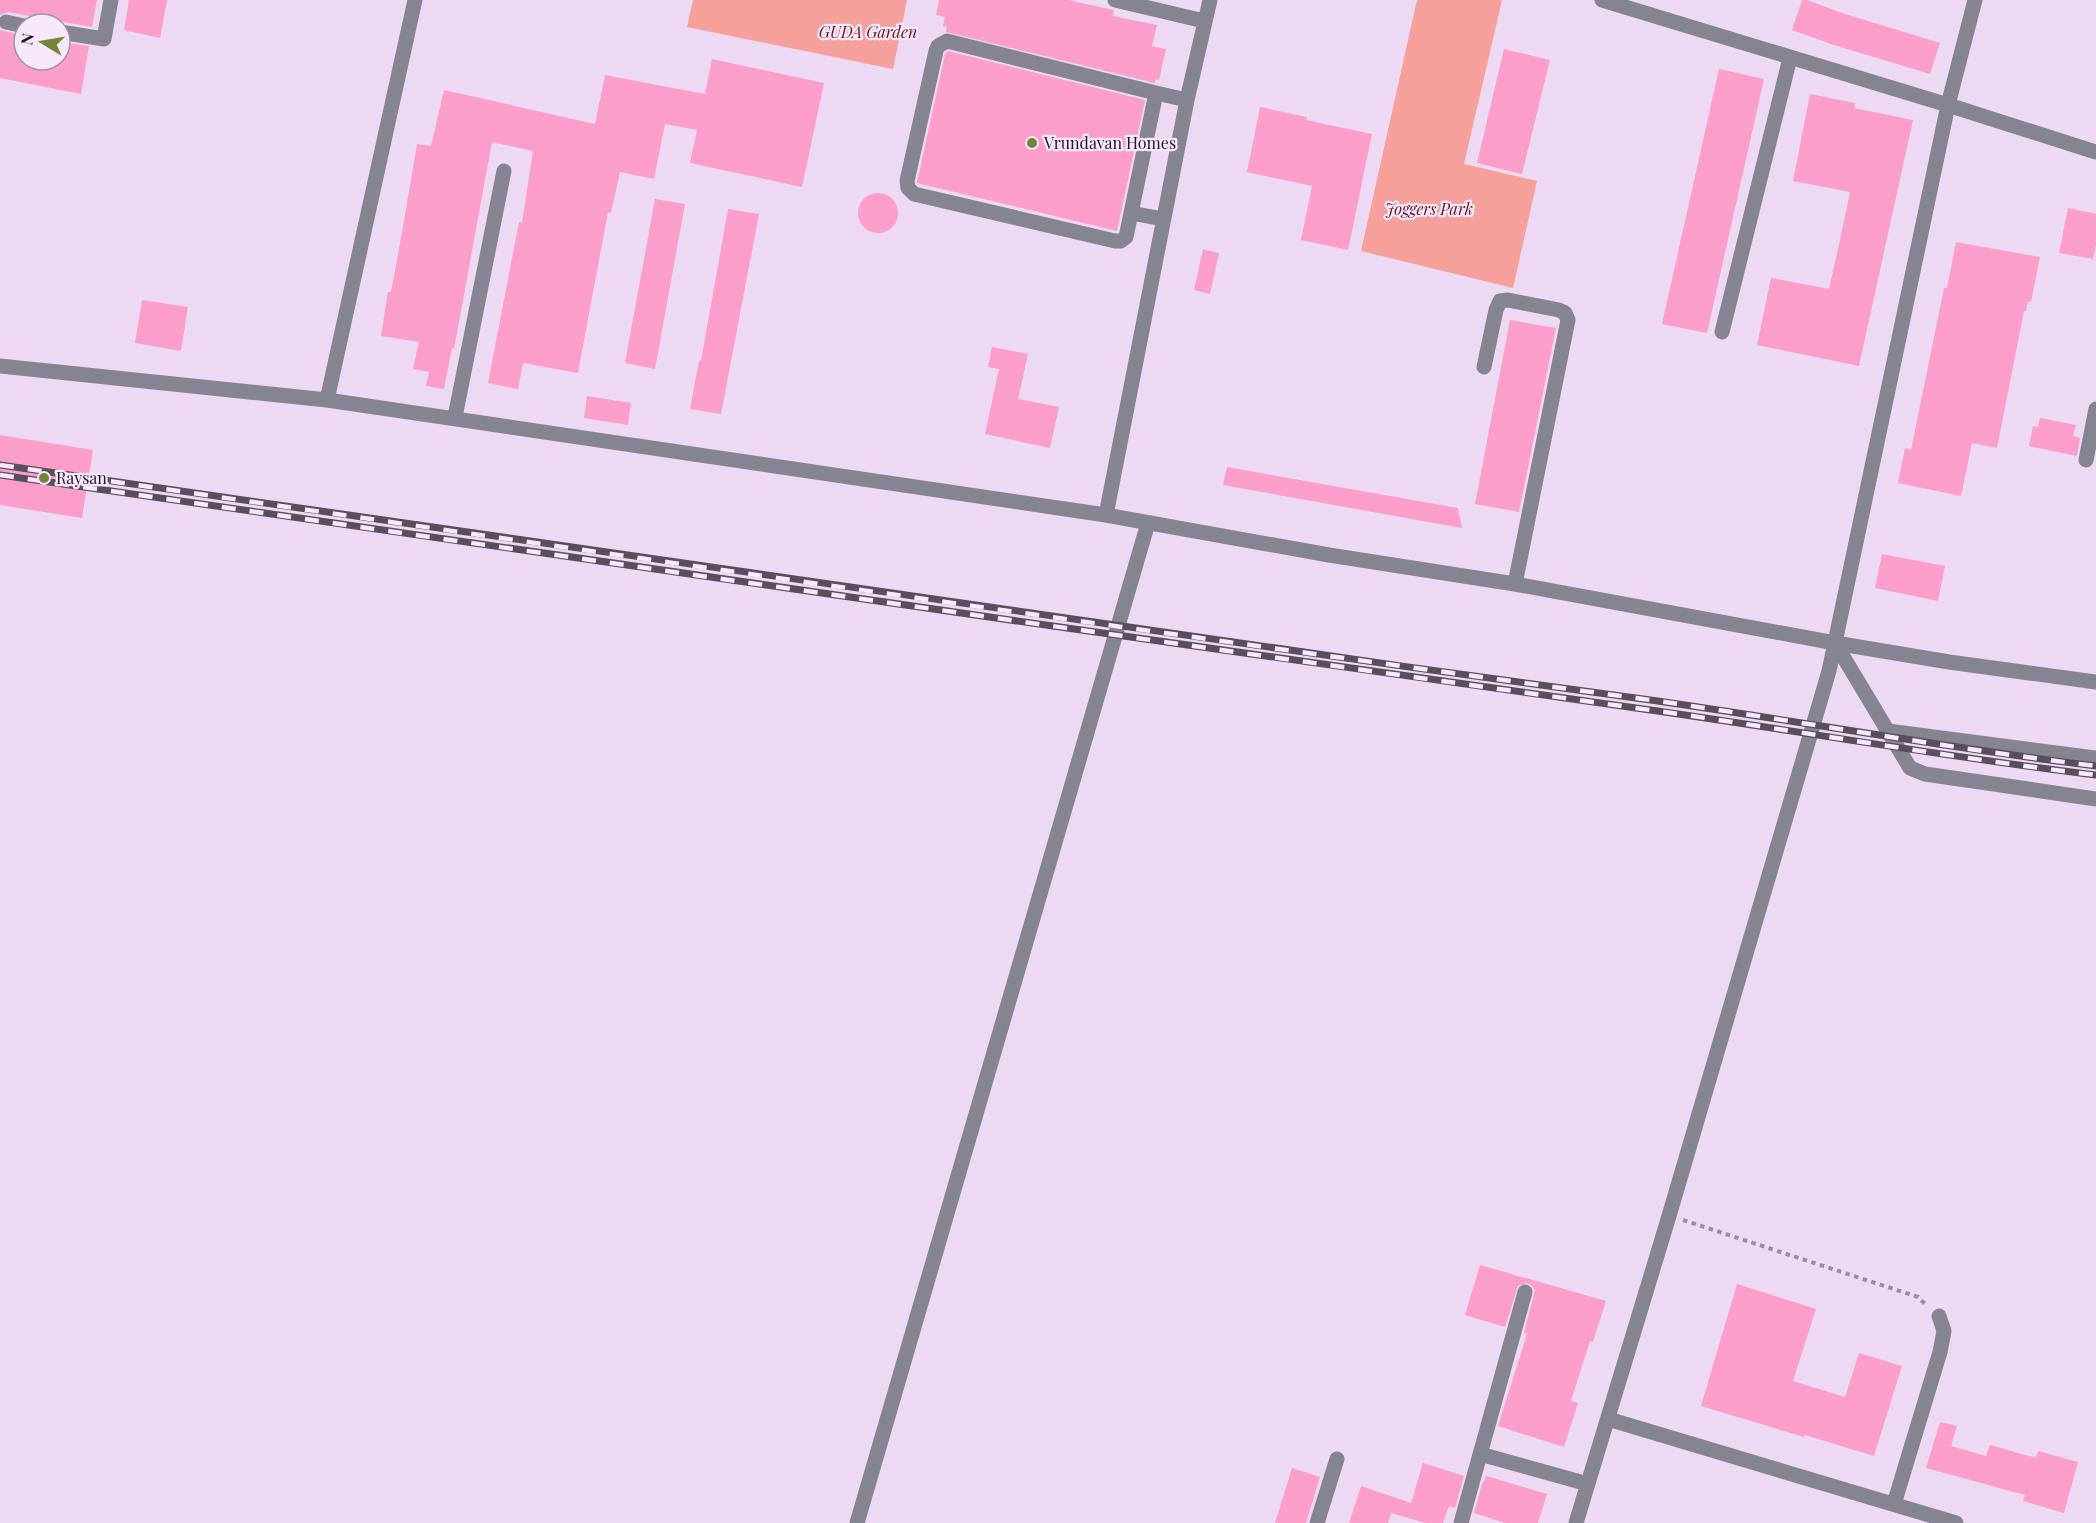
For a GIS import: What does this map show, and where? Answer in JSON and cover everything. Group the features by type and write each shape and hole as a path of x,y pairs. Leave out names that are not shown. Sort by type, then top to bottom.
{"street":[{"path":"72,34 104,39 111,0"},
{"path":"327,400 415,0"},
{"path":"1115,0 1204,21"},
{"path":"1106,515 1187,100 1210,0"},
{"path":"1602,0 2096,152"},
{"path":"1576,1523 1829,671 1948,105 1975,0"},
{"path":"6,22 12,23"},
{"path":"1156,93 1126,237 1121,241 1114,242 914,194 908,188 907,181 936,51 942,43 947,41 1187,100"},
{"path":"1722,332 1790,58"},
{"path":"455,417 504,171"},
{"path":"1131,213 1163,219"},
{"path":"1484,367 1496,310 1500,302 1508,300 1559,310 1565,314 1568,320 1515,584"},
{"path":"0,366 327,400 455,417 1106,515 1329,555 1515,584 1835,643 1949,662 2096,682"},
{"path":"2085,460 2096,409"},
{"path":"857,1523 1148,523"},
{"path":"1835,643 1910,768 1925,774 2096,799"},
{"path":"1888,730 2096,758"},
{"path":"1461,1523 1525,1292"},
{"path":"1894,1504 1940,1352 1944,1331 1938,1316"},
{"path":"1608,1419 1956,1523"},
{"path":"1480,1454 1588,1484"},
{"path":"1317,1523 1337,1459"}],"path":[{"path":"1669,1216 1918,1297 1938,1316"}],"green space":[{"name":"GUDA Garden","path":"693,0 907,0 893,69 687,27"},
{"name":"Joggers Park","path":"1417,0 1502,0 1464,164 1537,181 1513,288 1361,251"}],"building":[{"path":"0,0 97,0 92,27 72,23 72,12 8,12 0,15"},
{"path":"129,0 167,0 160,38 124,30"},
{"path":"939,0 1068,0 1114,10 1113,16 1157,25 1152,46 1166,49 1159,80 1155,79 1155,83 946,32 947,27 943,26 945,17 936,15"},
{"path":"1802,0 1940,43 1930,74 1792,30"},
{"path":"0,30 12,33 12,72 72,72 72,44 89,46 81,94 0,78"},
{"path":"1504,49 1550,60 1522,174 1477,163"},
{"name":"Vrundavan Homes","path":"948,51 1145,100 1117,231 917,183 945,54"},
{"path":"712,59 824,83 802,187 690,163 697,130 665,124 654,179 620,172 611,213 608,212 578,373 523,363 518,389 488,383 519,222 522,223 533,151 492,142 454,349 452,348 444,389 426,386 429,372 413,369 419,342 381,336 417,144 431,146 444,90 595,124 605,75 705,94"},
{"path":"1719,69 1764,79 1707,333 1662,324"},
{"path":"1810,94 1855,103 1854,108 1913,120 1859,366 1757,345 1771,278 1829,289 1840,240 1850,192 1793,181"},
{"path":"1260,107 1307,117 1306,120 1372,134 1348,250 1301,240 1312,186 1247,172"},
{"path":"878,193 892,199 898,213 892,227 878,233 864,227 858,213 864,199"},
{"path":"655,199 685,204 655,369 625,363"},
{"path":"2068,208 2096,214 2096,245 2093,259 2059,253"},
{"path":"728,209 759,214 721,414 690,409 699,361 701,361"},
{"path":"1956,242 2040,257 2031,302 2028,301 2026,311 2024,311 1997,448 1972,443 1961,496 1898,483 1905,448 1911,450 1944,288 1947,288"},
{"path":"1203,249 1219,253 1210,294 1194,290"},
{"path":"142,300 188,307 181,351 135,343"},
{"path":"1510,320 1556,328 1519,512 1475,504"},
{"path":"992,347 1028,354 1018,399 1059,407 1050,448 985,434 999,369 988,367"},
{"path":"587,396 631,403 628,425 584,418"},
{"path":"2040,418 2076,425 2073,436 2080,438 2077,456 2029,446 2033,426 2038,427"},
{"name":"Raysan","path":"0,435 93,450 82,518 0,505"},
{"path":"1227,467 1458,508 1462,528 1223,485"},
{"path":"1882,554 1945,566 1938,601 1875,588"},
{"path":"1480,1265 1606,1301 1593,1342 1590,1341 1571,1401 1578,1403 1564,1447 1498,1426 1527,1334 1524,1333 1535,1290 1527,1283 1518,1286 1505,1327 1465,1315"},
{"path":"1737,1284 1816,1309 1793,1381 1845,1397 1859,1353 1902,1366 1874,1456 1701,1406"},
{"path":"1940,1422 1957,1426 1951,1446 1986,1456 1990,1445 2036,1458 2038,1451 2078,1462 2064,1513 2023,1501 2025,1495 1926,1468"},
{"path":"1423,1463 1464,1476 1455,1508 1449,1506 1443,1523 1425,1523 1391,1513 1388,1523 1349,1523 1361,1486 1411,1503"},
{"path":"1292,1468 1320,1477 1306,1523 1275,1523"},
{"path":"1486,1476 1547,1494 1538,1523 1505,1523 1474,1513"}],"railway":[{"path":"0,465 1027,614 1643,699 2096,766"},
{"path":"0,475 2096,775"}],"place":[{"name":"Vrundavan Homes","path":"1032,143"},
{"name":"Raysan","path":"44,478"}]}
